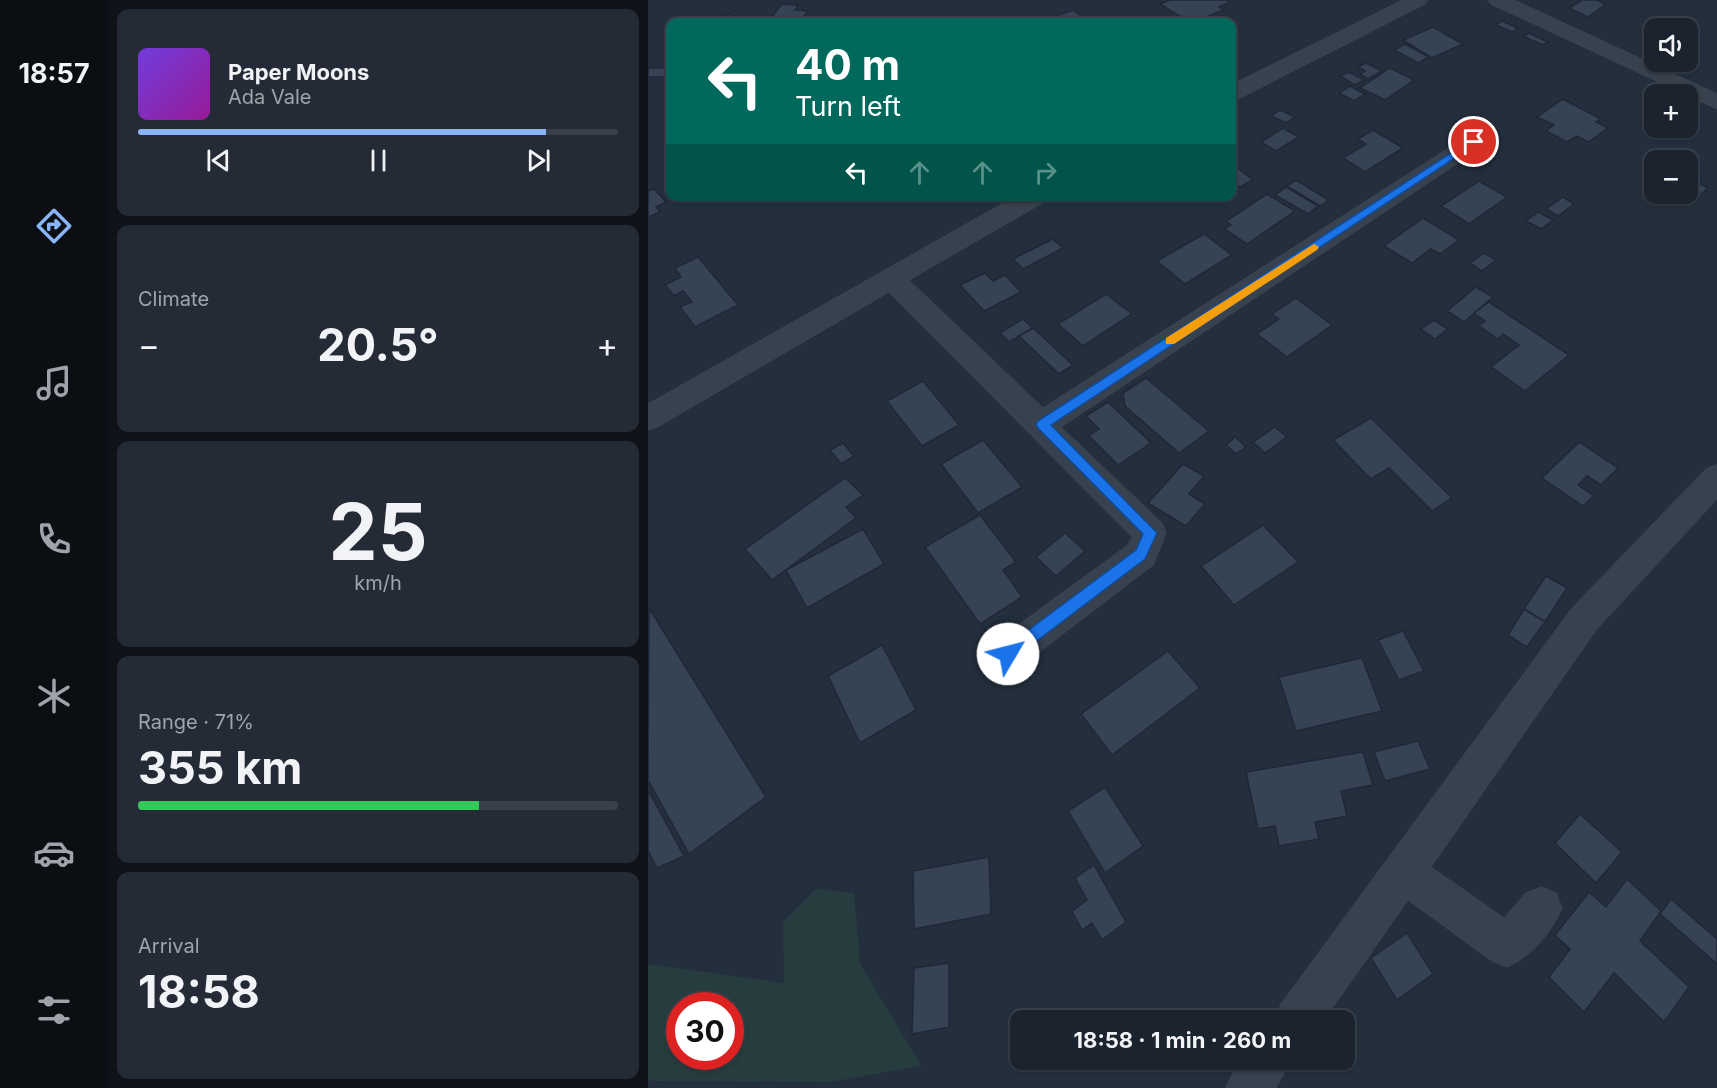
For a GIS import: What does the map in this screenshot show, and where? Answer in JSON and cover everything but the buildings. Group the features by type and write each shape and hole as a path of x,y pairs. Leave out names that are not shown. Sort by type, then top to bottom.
{"street":[{"path":"1236,91 1419,0"},
{"path":"1498,0 1717,102"},
{"path":"1042,424 1474,142"},
{"path":"648,418 1026,201"},
{"path":"891,278 1042,424 1150,533 1141,555 1008,654"},
{"path":"1304,1010 1584,619 1717,478"},
{"path":"1403,872 1507,946 1540,908"},
{"path":"1249,1088 1261,1070"}],"green space":[{"path":"816,889 854,893 860,963 921,1066 830,1082 653,1081 648,1079 648,964 784,983 783,922"}],"slow traffic":[{"path":"1170,341 1314,247"}],"route":[{"path":"1008,654 1141,555 1150,533 1042,424 1474,142"}]}
